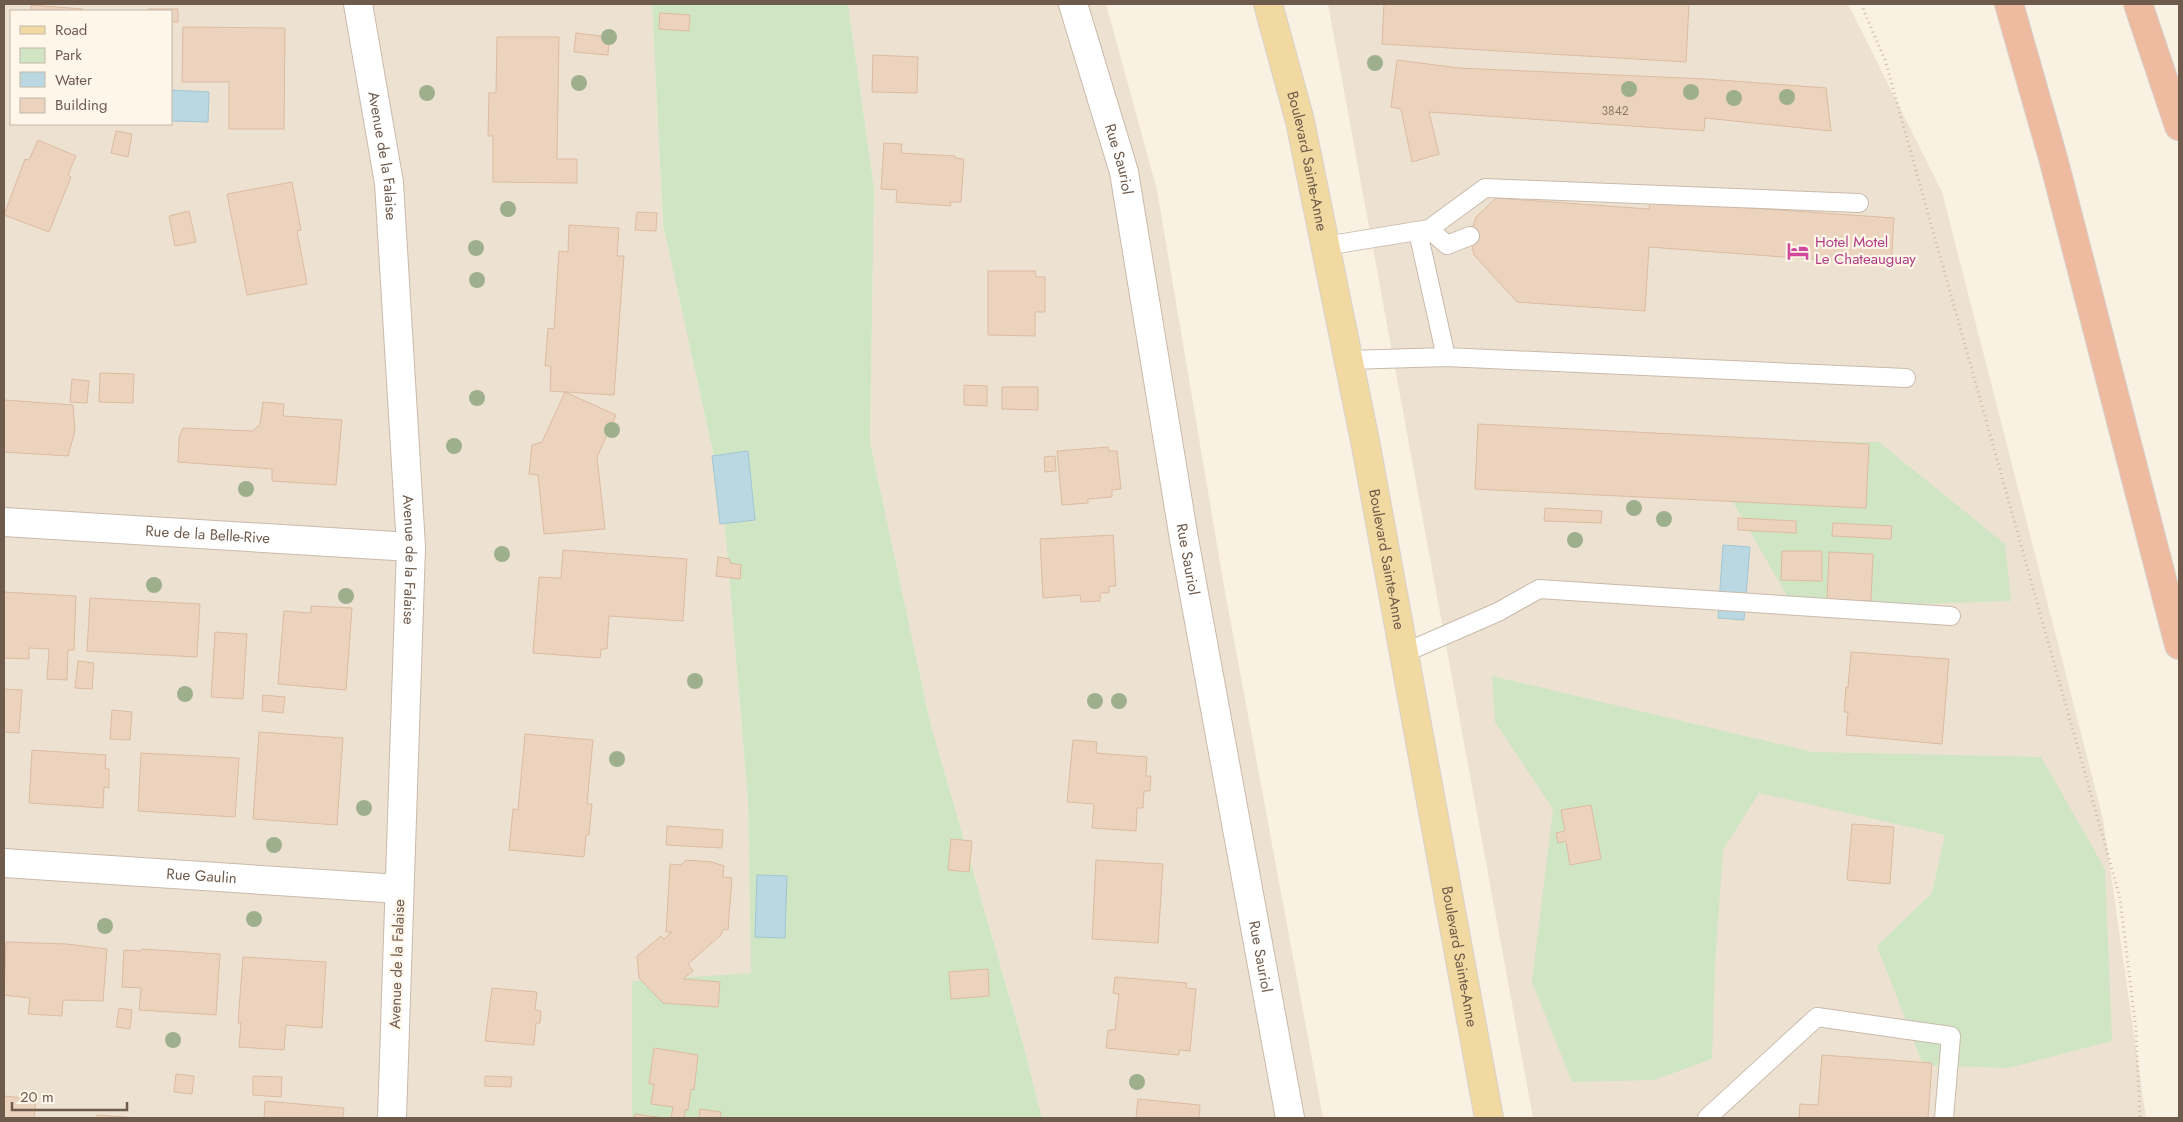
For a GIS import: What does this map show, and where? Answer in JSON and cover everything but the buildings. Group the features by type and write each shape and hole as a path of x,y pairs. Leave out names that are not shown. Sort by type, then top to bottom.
{"highway":[{"path":"2009,4 2053,158 2179,645"},
{"path":"2138,4 2179,126"}],"main road":[{"name":"Boulevard Sainte-Anne","path":"1268,4 1300,122 1349,360 1489,1118"}],"street":[{"name":"Avenue de la Falaise","path":"358,4 390,183 411,546 392,1118"},
{"name":"Rue Sauriol","path":"1073,4 1124,172 1184,539 1290,1118"},
{"name":"Rue de la Belle-Rive","path":"4,522 411,546"},
{"name":"Rue Gaulin","path":"4,863 399,889"}],"lane":[{"path":"1325,246 1424,231 1485,188 1522,195 1859,203"},
{"path":"1424,231 1447,245 1470,236"},
{"path":"1424,231 1446,357"},
{"path":"1349,360 1446,357 1906,378"},
{"path":"1404,653 1498,612 1539,588 1951,616"},
{"path":"1707,1118 1817,1017 1951,1036 1944,1118"}],"path":[{"path":"1861,4 1885,60 2120,898 2134,1010 2140,1118"}],"shaded area":[{"path":"4,4 652,4 663,225 722,493 748,801 754,1118 4,1118"},
{"path":"848,4 1106,4 1157,190 1224,586 1323,1118 1042,1118 1024,1047 930,722 870,442 874,188"},
{"path":"1328,4 1848,4 1942,192 2103,819 2146,1118 1533,1118"}],"green space":[{"path":"652,4 848,4 874,188 870,442 930,722 1024,1047 1042,1118 632,1118 632,981 751,973 748,801 722,493 663,225"},
{"path":"1698,441 1879,442 2005,544 2011,601 1794,608"},
{"path":"1492,676 1813,752 2041,757 2105,869 2112,1041 2008,1068 1923,1065 1877,946 1932,893 1945,835 1759,793 1723,850 1715,965 1712,1059 1654,1080 1572,1082 1532,982 1553,809 1495,722"}],"water":[{"path":"172,90 209,92 208,122 172,121"},
{"path":"748,451 755,520 720,524 712,456"},
{"path":"1723,545 1750,547 1744,620 1718,618"},
{"path":"757,875 787,876 785,938 755,937"}],"place":[{"name":"Hotel Motel Le Chateauguay","path":"1798,251"}]}
